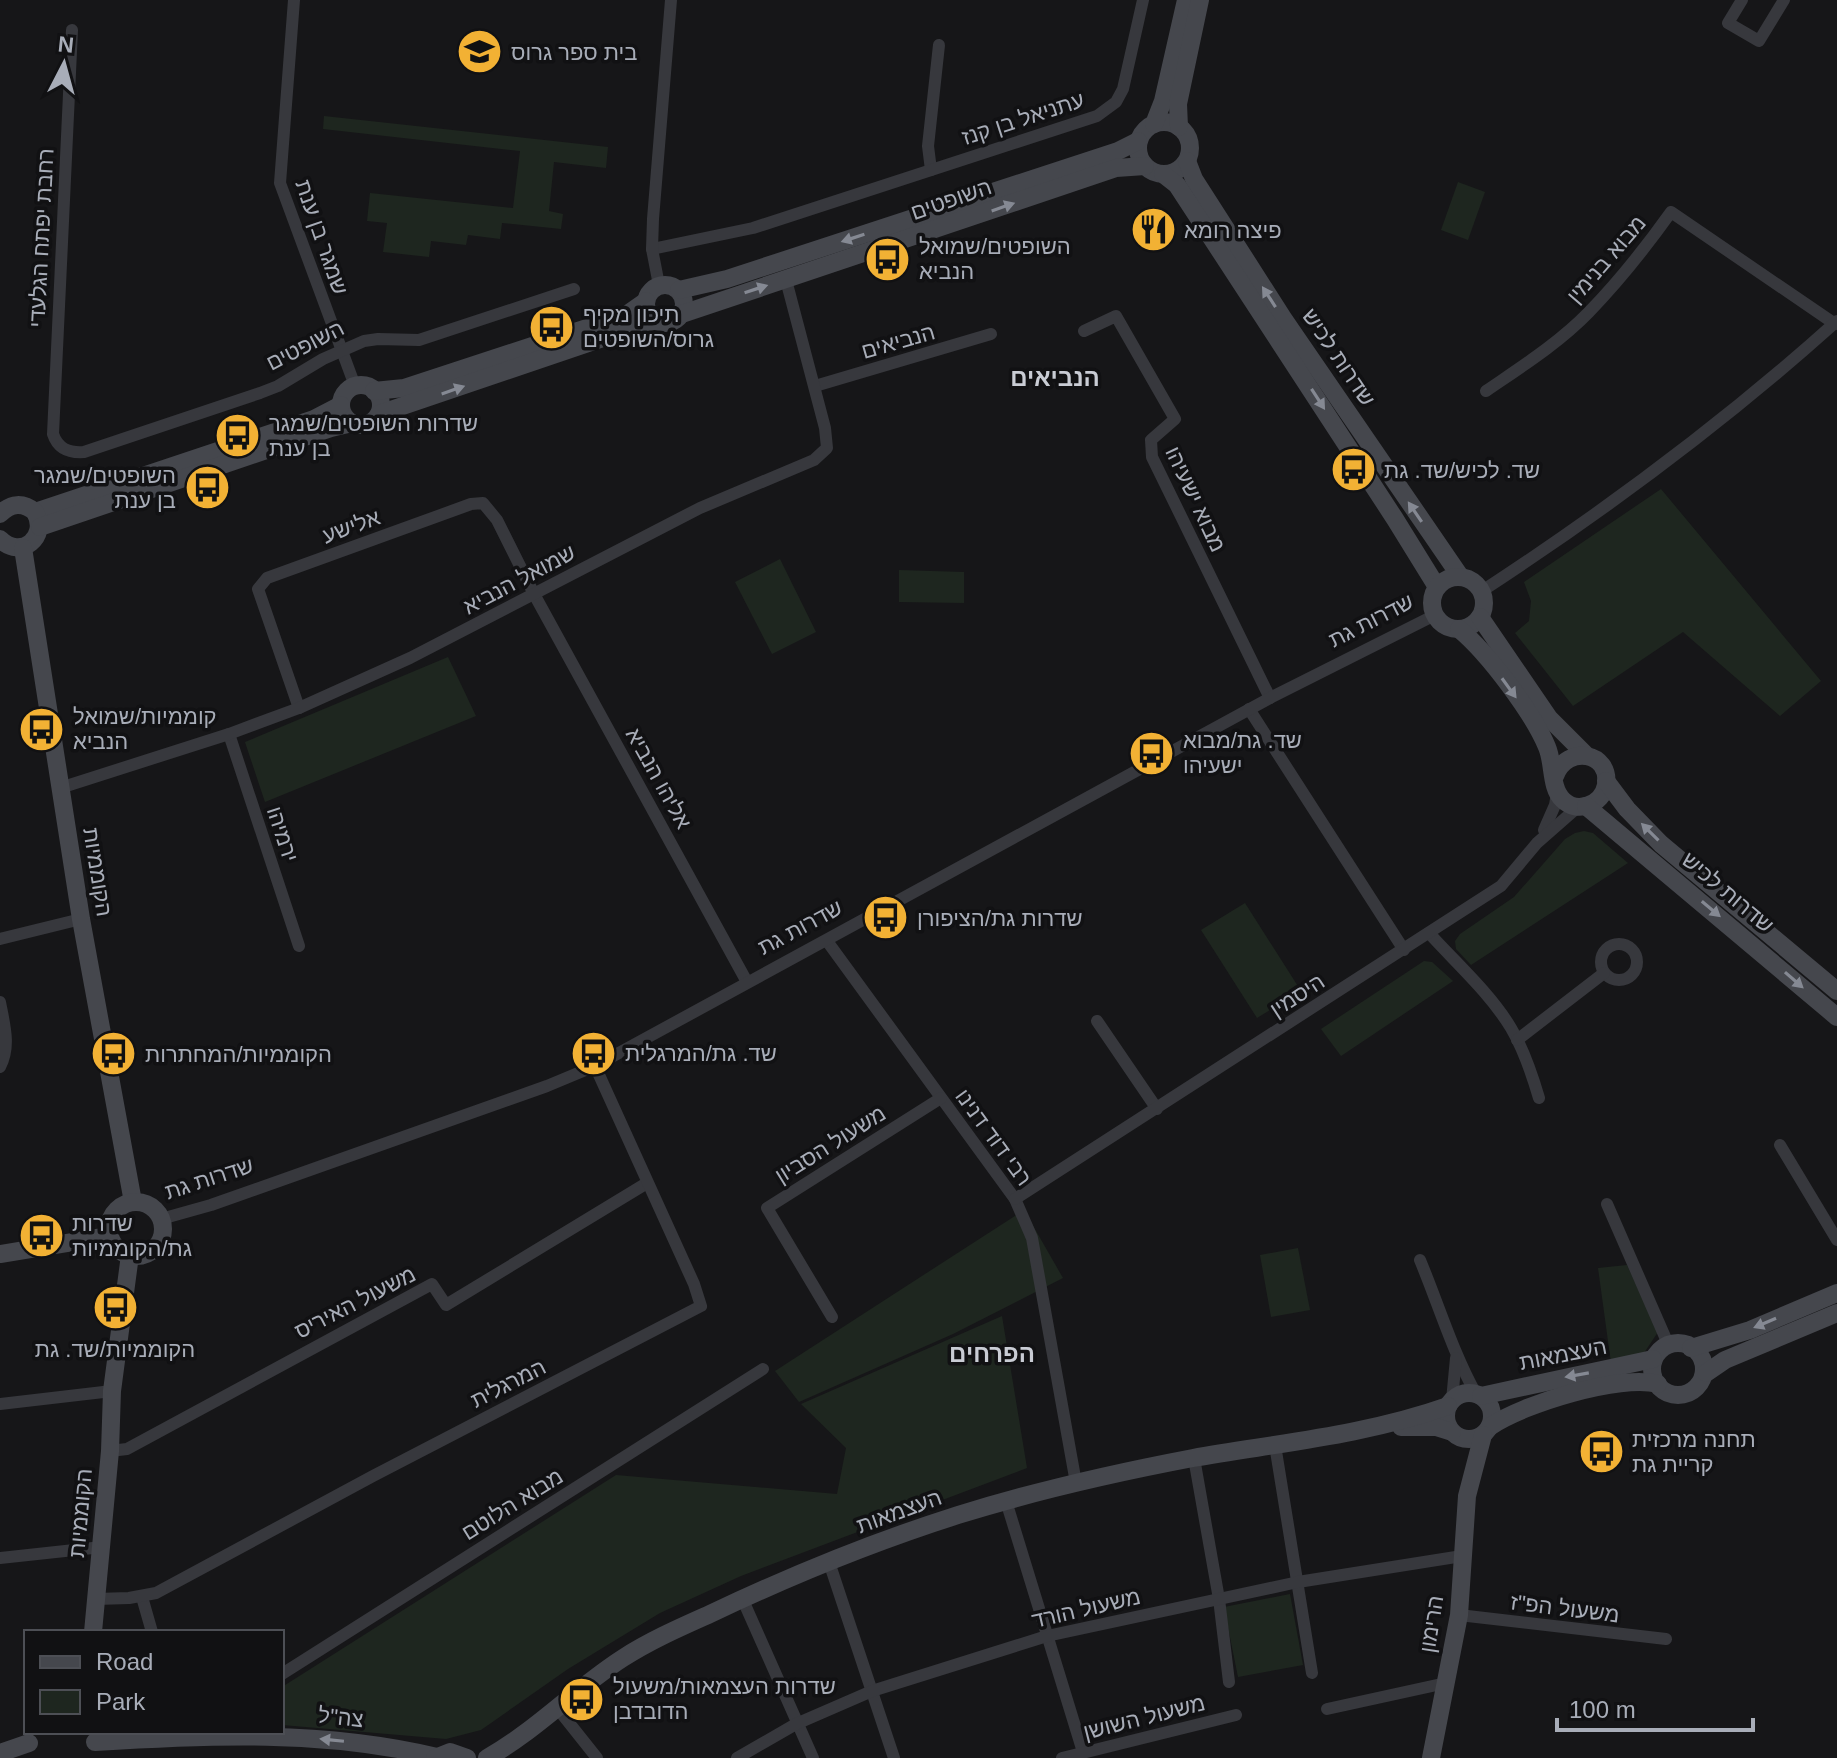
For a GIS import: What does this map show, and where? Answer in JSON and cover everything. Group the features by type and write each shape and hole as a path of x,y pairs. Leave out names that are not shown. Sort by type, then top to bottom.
{"street":[{"name":"שמגר בן ענת","path":"294,0 280,183 355,386"},
{"path":"659,285 652,249 671,0"},
{"name":"עתניאל בן קנז","path":"652,249 753,228 1097,116 1111,107 1123,89 1143,0"},
{"path":"1154,124 1163,101 1186,0"},
{"path":"1179,127 1178,104 1200,0"},
{"path":"1742,0 1728,23 1759,41 1784,0"},
{"name":"רחבת יפתח הגלעדי","path":"60,447 53,434 72,30"},
{"name":"עתניאל בן קנז","path":"931,170 928,146 939,45"},
{"path":"1167,122 1179,127 1185,132 1190,146 1187,161 1174,172 1163,174 1145,166 1138,155 1138,141 1144,130 1167,122"},
{"name":"השופטים","path":"679,290 742,275 1118,151 1138,141"},
{"name":"שדרות לכיש","path":"1187,161 1194,179 1239,251 1460,576"},
{"name":"השופטים","path":"682,314 1116,168 1145,166"},
{"name":"שדרות לכיש","path":"1163,174 1177,185 1437,587"},
{"name":"מבוא בנימין","path":"1486,391 1587,314 1639,256 1671,212 1836,323"},
{"name":"שמואל הנביא","path":"60,788 229,734 299,708 410,658 700,508 814,460 827,448 825,428 786,280"},
{"path":"37,519 331,428 352,423 364,425 379,414 656,320 670,322 682,314 684,299 679,290 670,285 659,285 651,291 646,301 626,315 602,323 404,388 374,391 362,385 355,386 343,395 341,405 345,417 352,423"},
{"name":"השופטים","path":"60,447 75,453 84,452 278,386 341,351 378,339 419,340 574,289"},
{"path":"646,301 649,314 656,320"},
{"name":"מבוא ישעיהו","path":"1084,331 1116,316 1175,419 1151,440 1152,457 1270,698"},
{"path":"1482,591 1697,438 1836,323"},
{"name":"הנביאים","path":"815,386 991,334"},
{"path":"374,391 380,402 379,414"},
{"path":"37,519 314,419 341,405"},
{"name":"אלישע","path":"299,708 258,589 267,578 471,504 483,503 497,520 534,594"},
{"path":"0,513 14,505 22,505 37,519 36,538 23,548 10,546 0,539"},
{"name":"הקוממיות","path":"23,548 81,919 133,1202"},
{"path":"1459,629 1475,623 1484,609 1482,591 1476,583 1460,576 1451,577 1437,587 1432,601 1435,615 1445,625 1459,629 1470,639 1507,684 1547,745 1556,784 1569,804 1582,806 1601,797 1606,781 1601,765 1587,756 1549,718 1480,617"},
{"name":"אליהו הנביא","path":"534,594 747,982"},
{"name":"שדרות גת","path":"161,1219 211,1205 547,1086 595,1066 1249,709 1435,615"},
{"path":"1249,709 1404,950"},
{"name":"ירמיהו","path":"229,734 299,946"},
{"path":"1556,784 1558,768 1570,757 1587,756"},
{"name":"שדרות לכיש","path":"1606,781 1627,809 1661,844 1837,991"},
{"name":"היסמין","path":"1537,843 1549,820 1556,784"},
{"name":"שדרות לכיש","path":"1582,806 1837,1017"},
{"name":"היסמין","path":"1015,1199 1501,886 1537,843 1582,806"},
{"path":"0,939 81,919"},
{"path":"1429,933 1489,999 1517,1040 1539,1098"},
{"name":"רבי דוד דנינו","path":"827,941 1015,1199 1032,1238 1076,1483"},
{"path":"1517,1040 1604,973"},
{"path":"0,1002 6,1055 0,1067"},
{"path":"1097,1021 1157,1109"},
{"name":"המרגלית","path":"96,1599 142,1597 156,1593 373,1476 701,1306 694,1284 595,1066"},
{"name":"משעול הסביון","path":"832,1317 767,1208 941,1098"},
{"path":"1780,1145 1837,1240"},
{"name":"משעול האיריס","path":"110,1451 127,1449 432,1284 446,1305 647,1183"},
{"path":"133,1202 150,1206 161,1219 162,1233 157,1245 144,1254 130,1255 116,1247 109,1236 109,1224 114,1213 133,1202"},
{"path":"1607,1204 1669,1346"},
{"path":"0,1254 109,1236"},
{"name":"הקוממיות","path":"93,1630 110,1451 112,1391 130,1255"},
{"path":"1420,1260 1448,1326 1456,1355 1478,1395 1492,1412 1487,1430 1471,1439 1455,1434 1446,1419 1456,1355"},
{"path":"1691,1348 1735,1335 1837,1293"},
{"path":"1706,1373 1703,1359 1691,1348 1669,1346 1659,1351 1653,1359 1652,1376 1658,1384 1671,1392 1687,1393 1699,1387 1706,1373 1725,1360 1837,1313"},
{"name":"העצמאות","path":"1478,1395 1653,1359"},
{"name":"מבוא הלוטם","path":"284,1673 763,1369"},
{"name":"העצמאות","path":"1487,1430 1518,1411 1583,1391 1636,1381 1658,1384"},
{"path":"0,1404 112,1391"},
{"path":"1450,1403 1463,1394 1478,1395"},
{"name":"העצמאות","path":"1375,1428 1450,1403"},
{"name":"העצמאות","path":"487,1758 525,1735 622,1658 742,1598 944,1520 1076,1483 1194,1458 1375,1428 1425,1426 1455,1434"},
{"name":"הרימון","path":"1467,1496 1487,1430"},
{"name":"הרימון","path":"1431,1758 1459,1615 1467,1496 1464,1460 1455,1434"},
{"path":"1275,1445 1312,1673"},
{"path":"1194,1458 1219,1599 1229,1682"},
{"path":"1006,1501 1083,1752"},
{"path":"0,1558 102,1547"},
{"name":"משעול הורד","path":"737,1758 796,1724 872,1691 1047,1636 1298,1582 1462,1556"},
{"path":"829,1562 894,1758"},
{"path":"142,1597 151,1630"},
{"path":"742,1598 813,1758"},
{"name":"משעול הפ\"ז","path":"1459,1615 1666,1639"},
{"path":"1327,1709 1446,1683"},
{"path":"558,1709 597,1758"},
{"name":"משעול השושן","path":"1062,1758 1236,1715"},
{"name":"צה\"ל","path":"94,1744 278,1735 379,1745 436,1757 450,1752 467,1758"},
{"path":"0,1753 30,1744"}],"green space":[{"path":"324,116 608,147 606,168 554,162 549,211 563,214 561,229 502,223 500,239 468,235 466,245 431,241 429,257 383,252 387,223 367,221 370,193 513,208 520,151 323,129"},
{"path":"1458,182 1485,192 1468,240 1441,230"},
{"path":"1661,489 1821,681 1780,716 1683,632 1573,706 1515,633 1529,621 1531,601 1524,582"},
{"path":"780,559 816,632 772,654 735,582"},
{"path":"899,570 964,572 964,603 899,602"},
{"path":"448,657 476,716 265,802 245,742"},
{"path":"1584,831 1593,833 1628,863 1471,965 1456,949 1455,941 1460,934 1514,897 1565,839"},
{"path":"1245,903 1301,991 1257,1018 1201,930"},
{"path":"1424,961 1432,962 1453,981 1341,1056 1321,1029"},
{"path":"1024,1210 1063,1278 953,1334 799,1402 775,1371"},
{"path":"1298,1248 1310,1310 1271,1317 1260,1255"},
{"path":"1627,1265 1658,1332 1642,1356 1611,1363 1598,1268"},
{"path":"1002,1316 1027,1468 741,1576 660,1613 568,1669 481,1730 446,1739 284,1725 284,1686 616,1475 837,1494 846,1448 801,1404"},
{"path":"1290,1594 1303,1665 1238,1677 1224,1607"}],"place":[{"name":"בית ספר גרוס","path":"480,52"},
{"name":"פיצה רומא","path":"1153,230"},
{"name":"השופטים/שמואל הנביא","path":"888,259"},
{"name":"תיכון מקיף גרוס/השופטים","path":"552,327"},
{"name":"שדרות השופטים/שמגר בן ענת","path":"238,436"},
{"name":"שד. לכיש/שד. גת","path":"1353,470"},
{"name":"השופטים/שמגר בן ענת","path":"207,488"},
{"name":"קוממיות/שמואל הנביא","path":"42,729"},
{"name":"שד. גת/מבוא ישעיהו","path":"1152,753"},
{"name":"שדרות גת/הציפורן","path":"886,918"},
{"name":"שד. גת/המרגלית","path":"594,1053"},
{"name":"הקוממיות/המחתרות","path":"114,1054"},
{"name":"שדרות גת/הקוממיות","path":"41,1236"},
{"name":"הקוממיות/שד. גת","path":"115,1308"},
{"name":"תחנה מרכזית קריית גת","path":"1601,1452"},
{"name":"שדרות העצמאות/משעול הדובדבן","path":"582,1699"}],"district":[{"name":"הנביאים","path":"1055,378"},
{"name":"הפרחים","path":"992,1354"}]}
